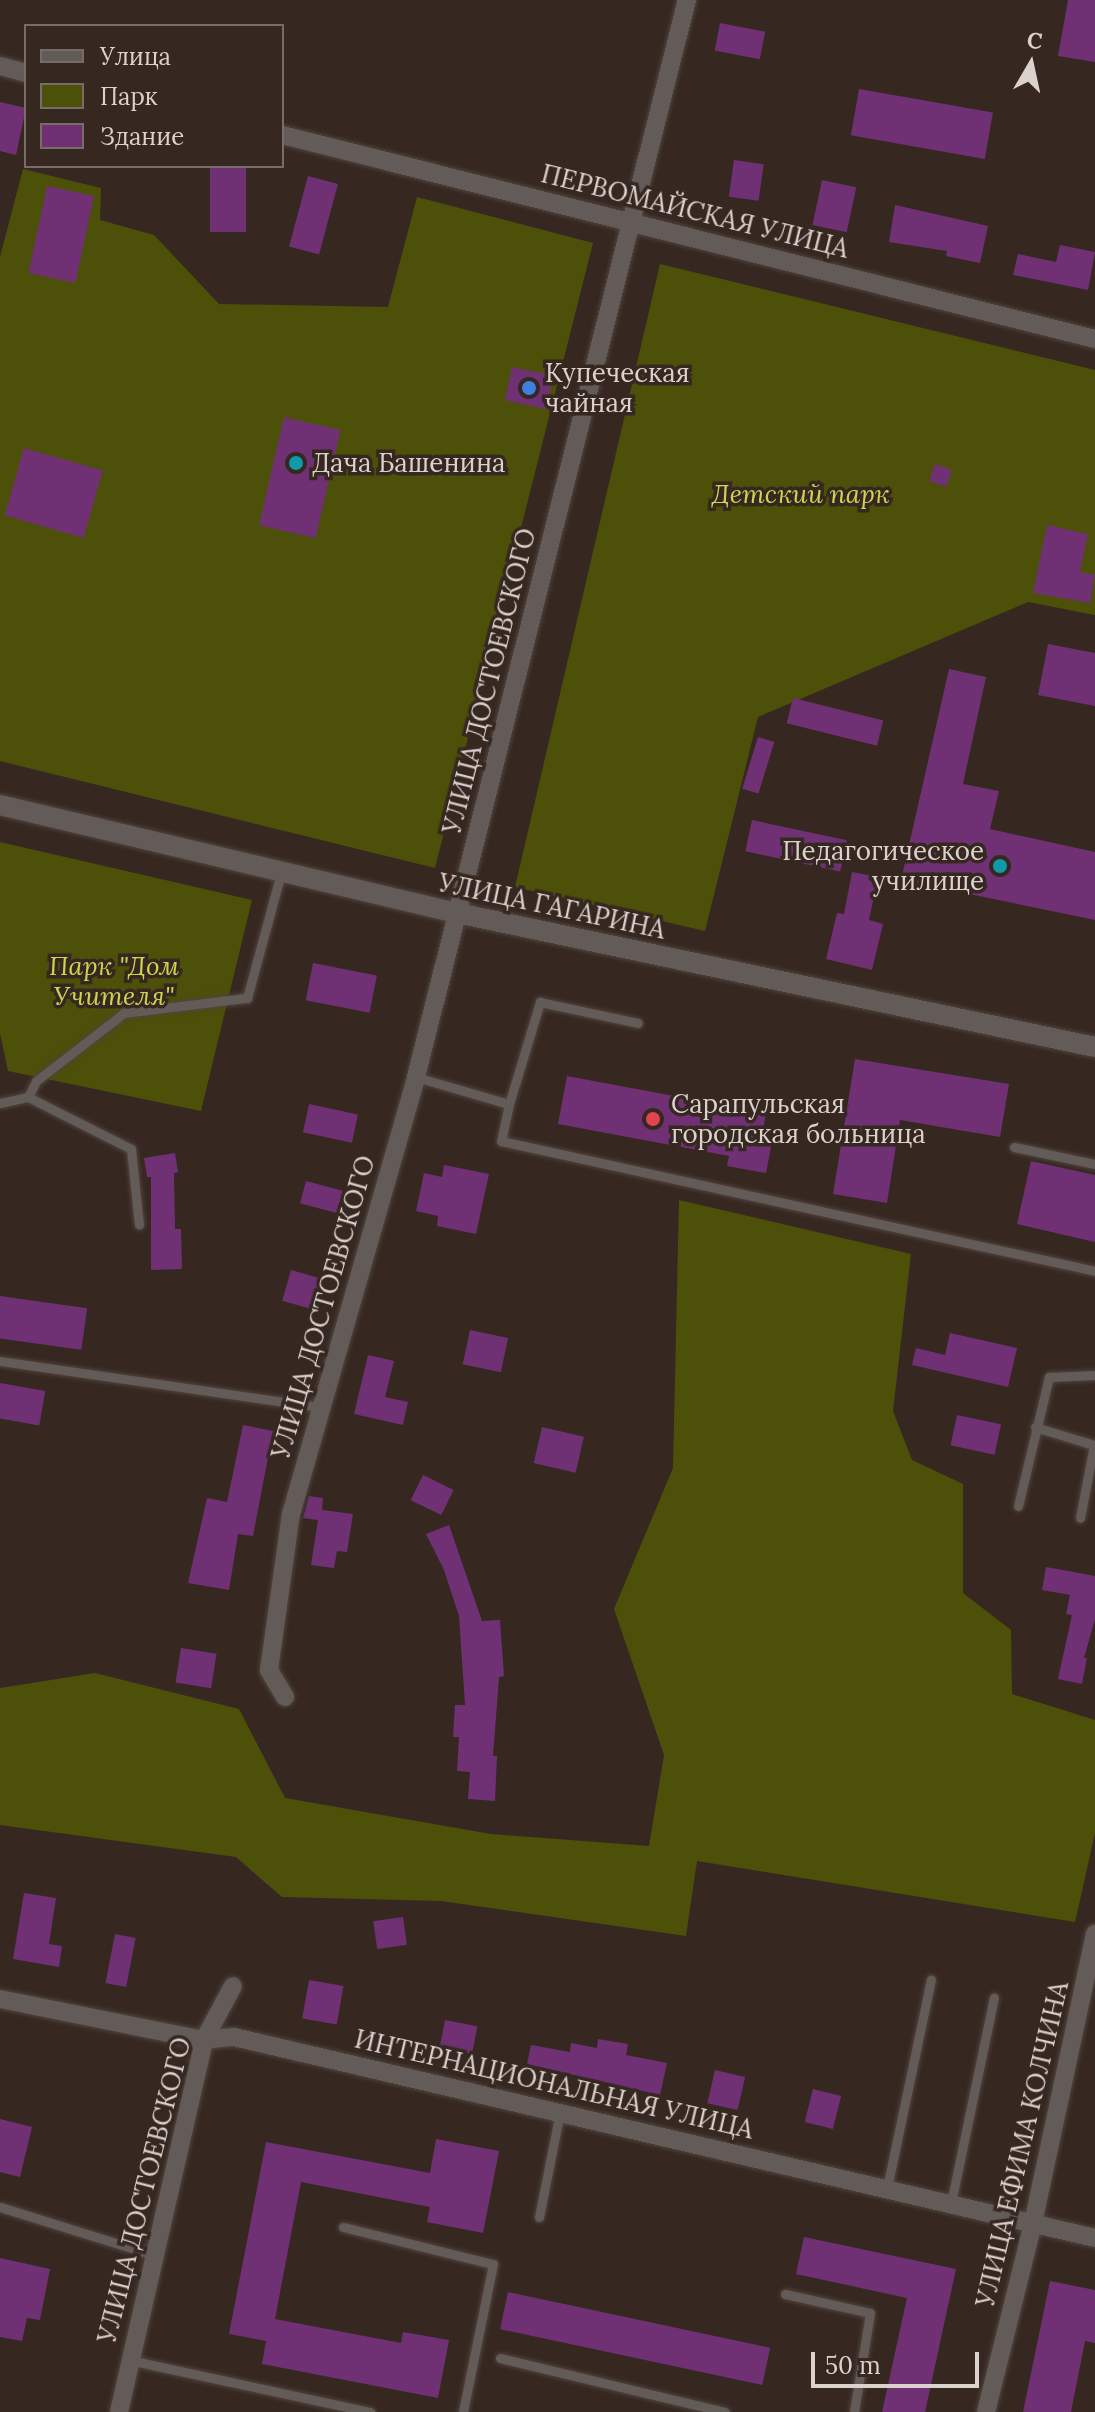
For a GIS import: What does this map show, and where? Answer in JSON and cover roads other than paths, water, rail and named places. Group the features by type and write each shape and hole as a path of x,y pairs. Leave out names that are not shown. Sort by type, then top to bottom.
{"street":[{"name":"УЛИЦА ДОСТОЕВСКОГО","path":"285,1697 269,1670 291,1514 416,1077 687,0"},
{"path":"0,66 24,72"},
{"name":"ПЕРВОМАЙСКАЯ УЛИЦА","path":"284,135 1095,339"},
{"name":"УЛИЦА ГАГАРИНА","path":"0,805 457,913 1095,1047"},
{"name":"УЛИЦА ЕФИМА КОЛЧИНА","path":"986,2412 1033,2223 1095,1934"},
{"name":"УЛИЦА ДОСТОЕВСКОГО","path":"124,2411 129,2360 204,2040 233,1986"},
{"name":"ИНТЕРНАЦИОНАЛЬНАЯ УЛИЦА","path":"0,1999 204,2040 234,2037 1095,2238"}],"lane":[{"path":"28,1097 36,1081 124,1013 247,998 281,873"},
{"path":"638,1023 540,1002 501,1141 1095,1271"},
{"path":"416,1077 509,1104"},
{"path":"0,1103 28,1097 131,1149 139,1225"},
{"path":"1014,1147 1095,1164"},
{"path":"0,1361 321,1407"},
{"path":"1018,1506 1049,1377 1095,1375"},
{"path":"1035,1427 1094,1445 1080,1518"},
{"path":"887,2188 931,1980"},
{"path":"951,2203 994,1997"},
{"path":"539,2217 560,2112"},
{"path":"0,2207 154,2255"},
{"path":"343,2227 493,2264 463,2412"},
{"path":"785,2294 870,2313 854,2412"},
{"path":"500,2358 725,2412"},
{"path":"129,2360 370,2412"}],"place":[{"name":"Купеческая чайная","path":"529,388"},
{"name":"Дача Башенина","path":"296,463"},
{"name":"Педагогическое училище","path":"1000,866"},
{"name":"Сарапульская городская больница","path":"653,1119"}],"park label":[{"name":"Детский парк","path":"801,494"},
{"name":"Парк \"Дом Учителя\"","path":"114,981"}]}
